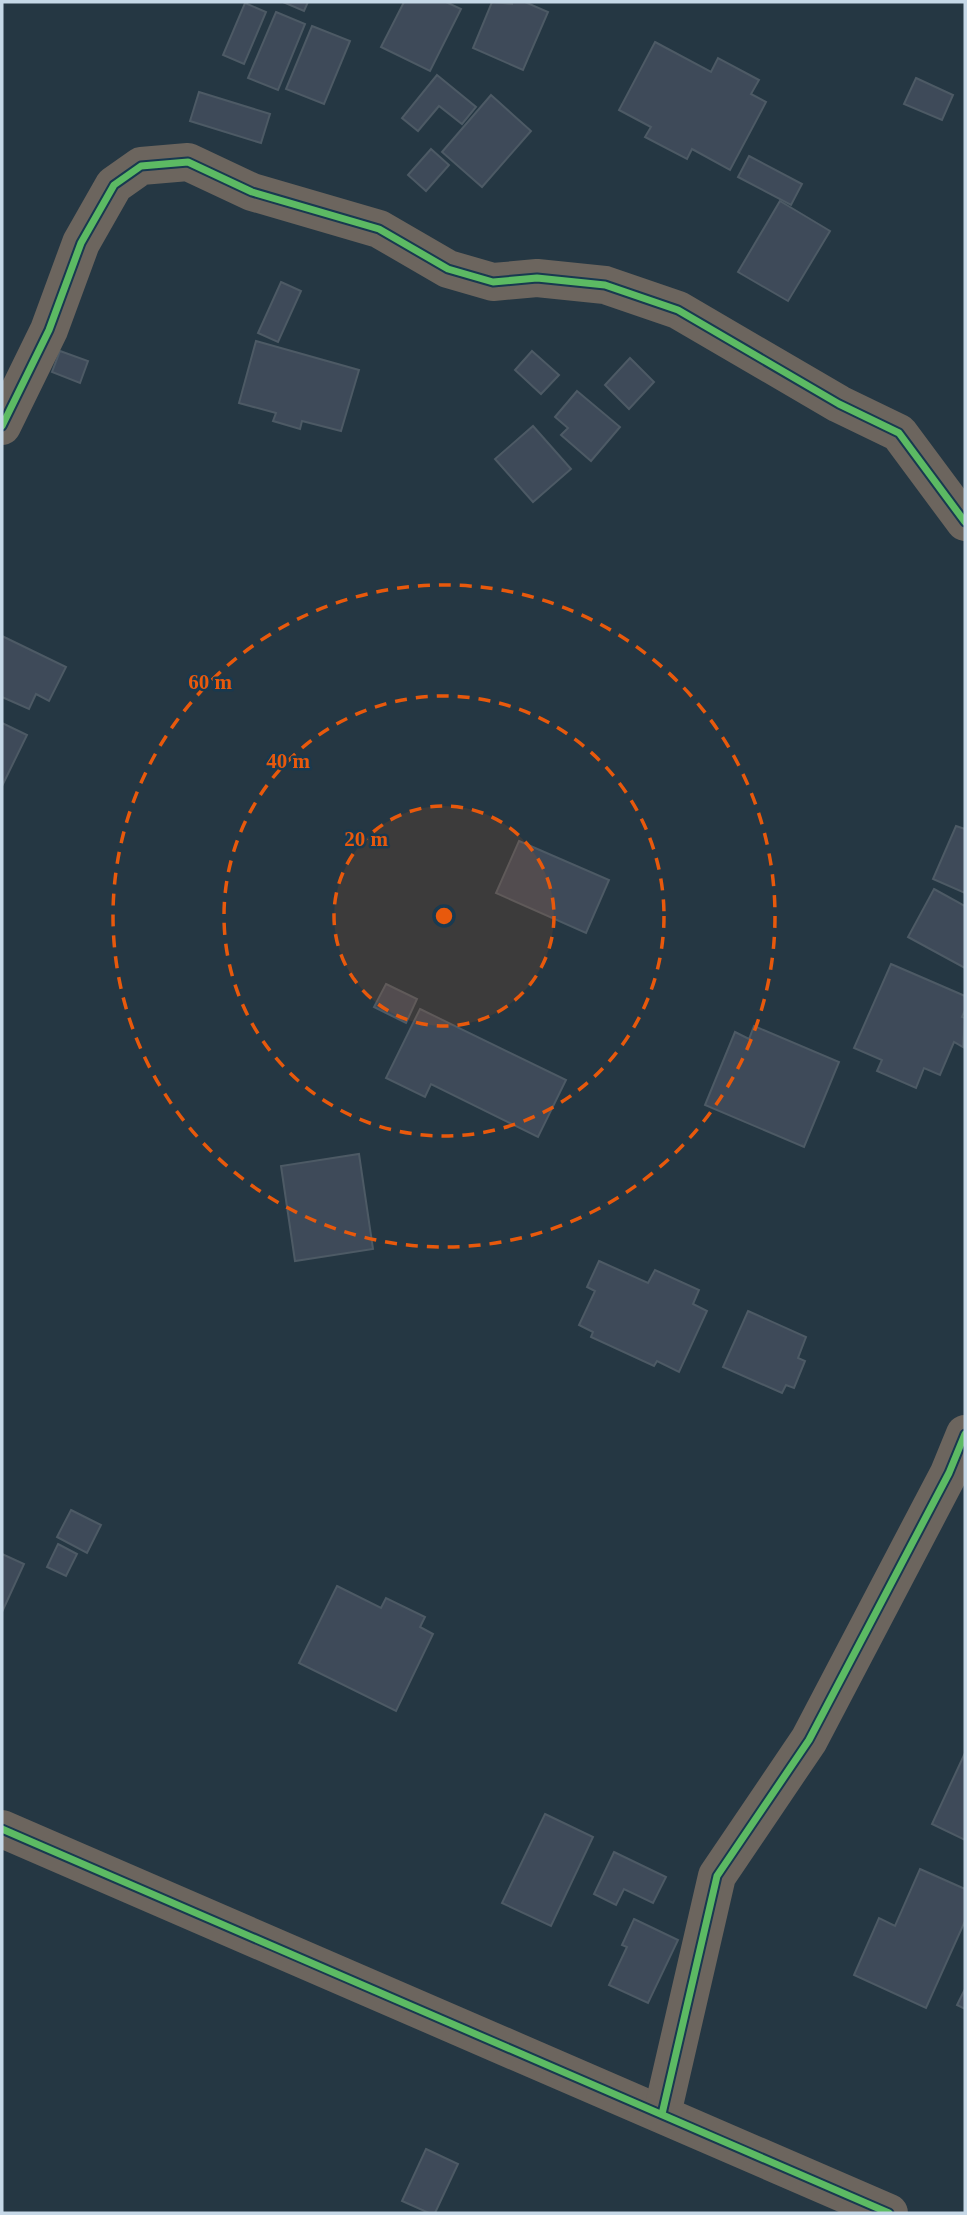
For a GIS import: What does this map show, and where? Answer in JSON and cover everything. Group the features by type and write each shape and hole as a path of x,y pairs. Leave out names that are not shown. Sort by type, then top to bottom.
{"street":[{"path":"2,426 49,330 81,243 114,185 141,166 188,162 252,192 379,229 448,269 493,282 537,278 605,285 678,310 839,404 899,433 965,522"},
{"path":"662,2114 717,1876 809,1740 949,1473 965,1434"},
{"path":"2,1829 889,2213"}],"building":[{"path":"283,2 308,2 304,11"},
{"path":"404,2 446,2 461,9 430,71 381,47"},
{"path":"492,2 525,2 548,12 523,70 473,48"},
{"path":"245,3 266,12 244,64 223,55"},
{"path":"276,12 305,24 278,90 248,78"},
{"path":"312,26 350,41 324,104 286,89"},
{"path":"655,42 711,72 718,58 759,80 751,94 766,102 730,170 692,149 687,159 645,137 651,127 619,110"},
{"path":"437,75 476,107 462,124 439,106 418,131 402,118"},
{"path":"916,78 953,95 942,120 904,104"},
{"path":"199,92 270,114 261,143 190,121"},
{"path":"491,95 531,131 482,187 442,152"},
{"path":"431,149 449,165 426,191 408,175"},
{"path":"749,156 802,184 791,205 738,177"},
{"path":"780,201 830,231 788,301 738,272"},
{"path":"281,282 301,291 278,342 258,333"},
{"path":"256,341 359,370 341,431 302,421 300,429 273,421 276,413 239,403"},
{"path":"60,351 88,361 80,383 52,372"},
{"path":"532,351 559,375 541,394 515,370"},
{"path":"630,358 654,382 629,409 605,385"},
{"path":"577,391 620,427 591,461 561,435 568,428 555,417"},
{"path":"533,426 571,469 533,502 495,459"},
{"path":"2,636 66,667 49,701 36,694 29,709 2,697"},
{"path":"2,723 27,735 2,786"},
{"path":"956,826 965,829 965,893 933,879"},
{"path":"519,841 609,880 586,933 496,893"},
{"path":"934,889 965,906 965,968 908,937"},
{"path":"891,964 965,996 962,1017 965,1018 963,1047 954,1042 940,1075 924,1068 916,1088 877,1071 882,1060 854,1048"},
{"path":"386,984 417,999 406,1023 374,1007"},
{"path":"420,1009 566,1080 538,1137 431,1084 425,1097 386,1078"},
{"path":"754,1026 839,1062 804,1147 705,1105 735,1032 749,1039"},
{"path":"359,1154 373,1249 295,1261 281,1166"},
{"path":"599,1261 648,1283 655,1270 699,1290 693,1304 707,1311 679,1372 657,1361 654,1366 591,1337 593,1332 579,1325 595,1291 587,1287"},
{"path":"748,1311 806,1337 798,1358 805,1361 794,1388 786,1385 782,1393 723,1367"},
{"path":"71,1510 101,1525 87,1553 57,1537"},
{"path":"58,1544 77,1554 66,1576 47,1567"},
{"path":"2,1554 24,1564 2,1612"},
{"path":"337,1586 381,1608 386,1598 425,1617 420,1627 433,1634 396,1711 299,1663"},
{"path":"965,1753 965,1840 932,1824"},
{"path":"545,1814 593,1837 551,1926 502,1903"},
{"path":"614,1852 666,1877 653,1903 624,1889 616,1905 594,1894"},
{"path":"920,1869 965,1889 965,1921 926,2008 854,1975 879,1918 895,1926"},
{"path":"634,1919 678,1940 648,2003 609,1985 627,1947 622,1945"},
{"path":"965,1989 965,2009 957,2005"},
{"path":"426,2149 458,2164 435,2213 402,2201"}],"cycle path":[{"path":"2,426 49,330 81,243 114,185 141,166 188,162 252,192 379,229 448,269 493,282 537,278 605,285 678,310 839,404 899,433 965,522"},
{"path":"662,2114 717,1876 809,1740 949,1473 965,1434"},
{"path":"2,1829 889,2213"}]}
